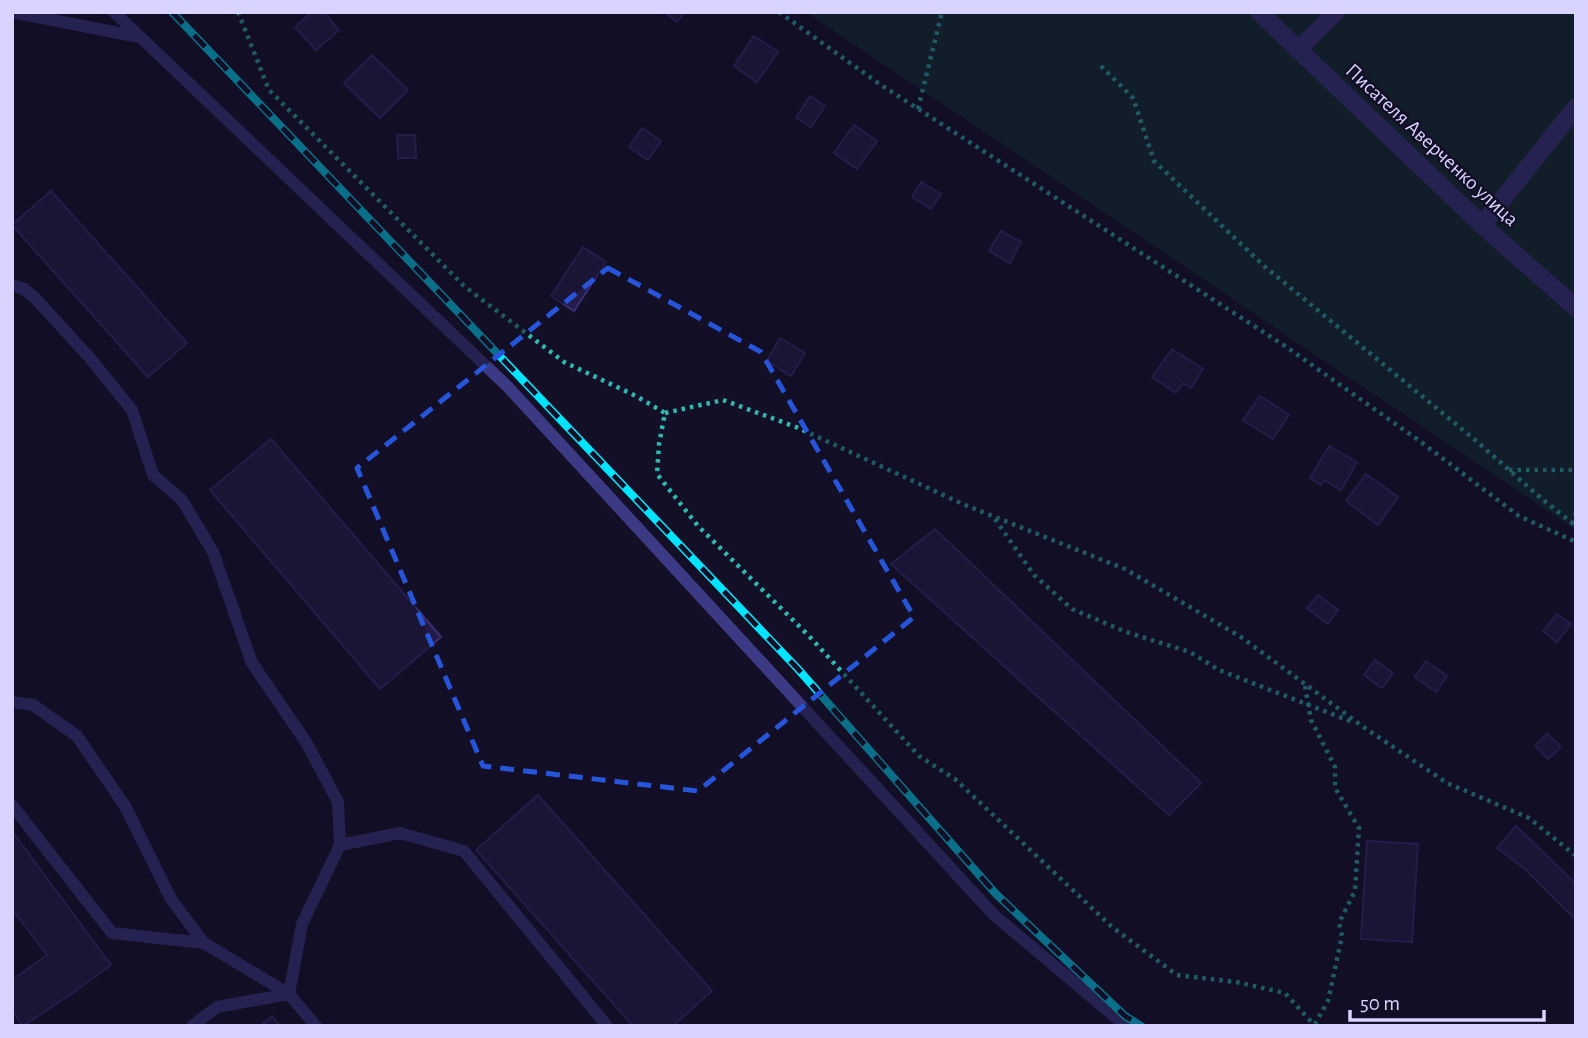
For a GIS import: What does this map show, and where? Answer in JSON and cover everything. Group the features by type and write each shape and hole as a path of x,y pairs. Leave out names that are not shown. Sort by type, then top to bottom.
{"street":[{"name":"Писателя Аверченко улица","path":"1259,12 1482,225 1576,308"},
{"path":"1298,50 1336,12"},
{"path":"1482,225 1576,107"}],"lane":[{"path":"12,12 141,38"},
{"path":"114,12 508,387 994,915 1126,1026"},
{"path":"12,285 24,289 35,298 89,357 132,410 153,475 182,500 213,552 252,663 306,742 338,802 340,845 302,924 289,994"},
{"path":"12,702 33,705 77,736 125,806 171,900 204,943 289,994 316,1026"},
{"path":"12,805 112,933 204,943"},
{"path":"340,845 400,833 464,851 607,1026"},
{"path":"192,1026 218,1007 289,994"}],"path":[{"path":"238,12 269,90 464,286 564,362 636,396 665,413 723,401 796,427 965,505 1125,569 1241,638 1362,726 1447,783 1529,818 1576,856"},
{"path":"779,12 878,83 1285,346 1421,442 1519,516 1576,542"},
{"path":"918,109 942,12"},
{"path":"1101,66 1133,98 1154,161 1264,266 1574,525"},
{"path":"665,413 657,474 698,526 809,636 919,756 955,779 1112,927 1177,975 1236,982 1285,993 1315,1025 1328,1001 1342,936 1339,923 1354,891 1359,828 1335,788 1335,767 1311,720 1305,684"},
{"path":"1508,470 1576,470"},
{"path":"1574,525 1576,513"},
{"path":"993,516 1034,575 1072,609 1126,632 1190,652 1219,670 1362,726"}],"highlighted area":[{"path":"608,268 761,352 914,617 698,791 483,766 357,468"}],"green space":[{"path":"806,12 1576,12 1576,530"}],"building":[{"path":"312,12 324,12 339,30 316,50 295,27"},
{"path":"665,12 685,12 677,22"},
{"path":"754,36 778,52 757,82 734,66"},
{"path":"372,55 408,90 380,118 344,83"},
{"path":"810,96 825,106 811,127 796,118"},
{"path":"854,125 877,141 857,169 834,153"},
{"path":"642,128 661,141 648,160 629,147"},
{"path":"397,135 415,135 416,158 398,158"},
{"path":"921,182 941,194 931,209 912,197"},
{"path":"51,191 187,343 148,377 12,225"},
{"path":"1001,231 1021,242 1010,263 989,251"},
{"path":"583,247 606,262 574,311 551,296"},
{"path":"780,338 805,353 791,376 767,361"},
{"path":"1172,349 1203,369 1191,388 1183,383 1176,393 1152,377"},
{"path":"1260,396 1289,415 1273,439 1243,420"},
{"path":"271,439 441,637 380,689 210,490"},
{"path":"1329,446 1357,462 1341,490 1324,480 1321,485 1310,478"},
{"path":"1366,474 1398,497 1378,525 1346,501"},
{"path":"935,529 1201,783 1169,815 891,564"},
{"path":"1318,595 1338,610 1328,624 1307,608"},
{"path":"1557,614 1571,624 1557,642 1543,631"},
{"path":"1375,660 1393,673 1382,688 1364,675"},
{"path":"1426,661 1447,676 1436,692 1415,677"},
{"path":"1547,733 1561,747 1548,759 1535,746"},
{"path":"538,795 712,991 673,1026 633,1026 476,850"},
{"path":"1516,826 1576,884 1576,920 1525,869 1497,848"},
{"path":"12,831 111,965 23,1026 12,1011 12,980 47,955 12,909"},
{"path":"1367,841 1418,844 1412,942 1361,939"},
{"path":"272,1016 280,1026 260,1026"}],"railway":[{"path":"172,12 797,668 996,894 1125,1016 1141,1026"}]}
